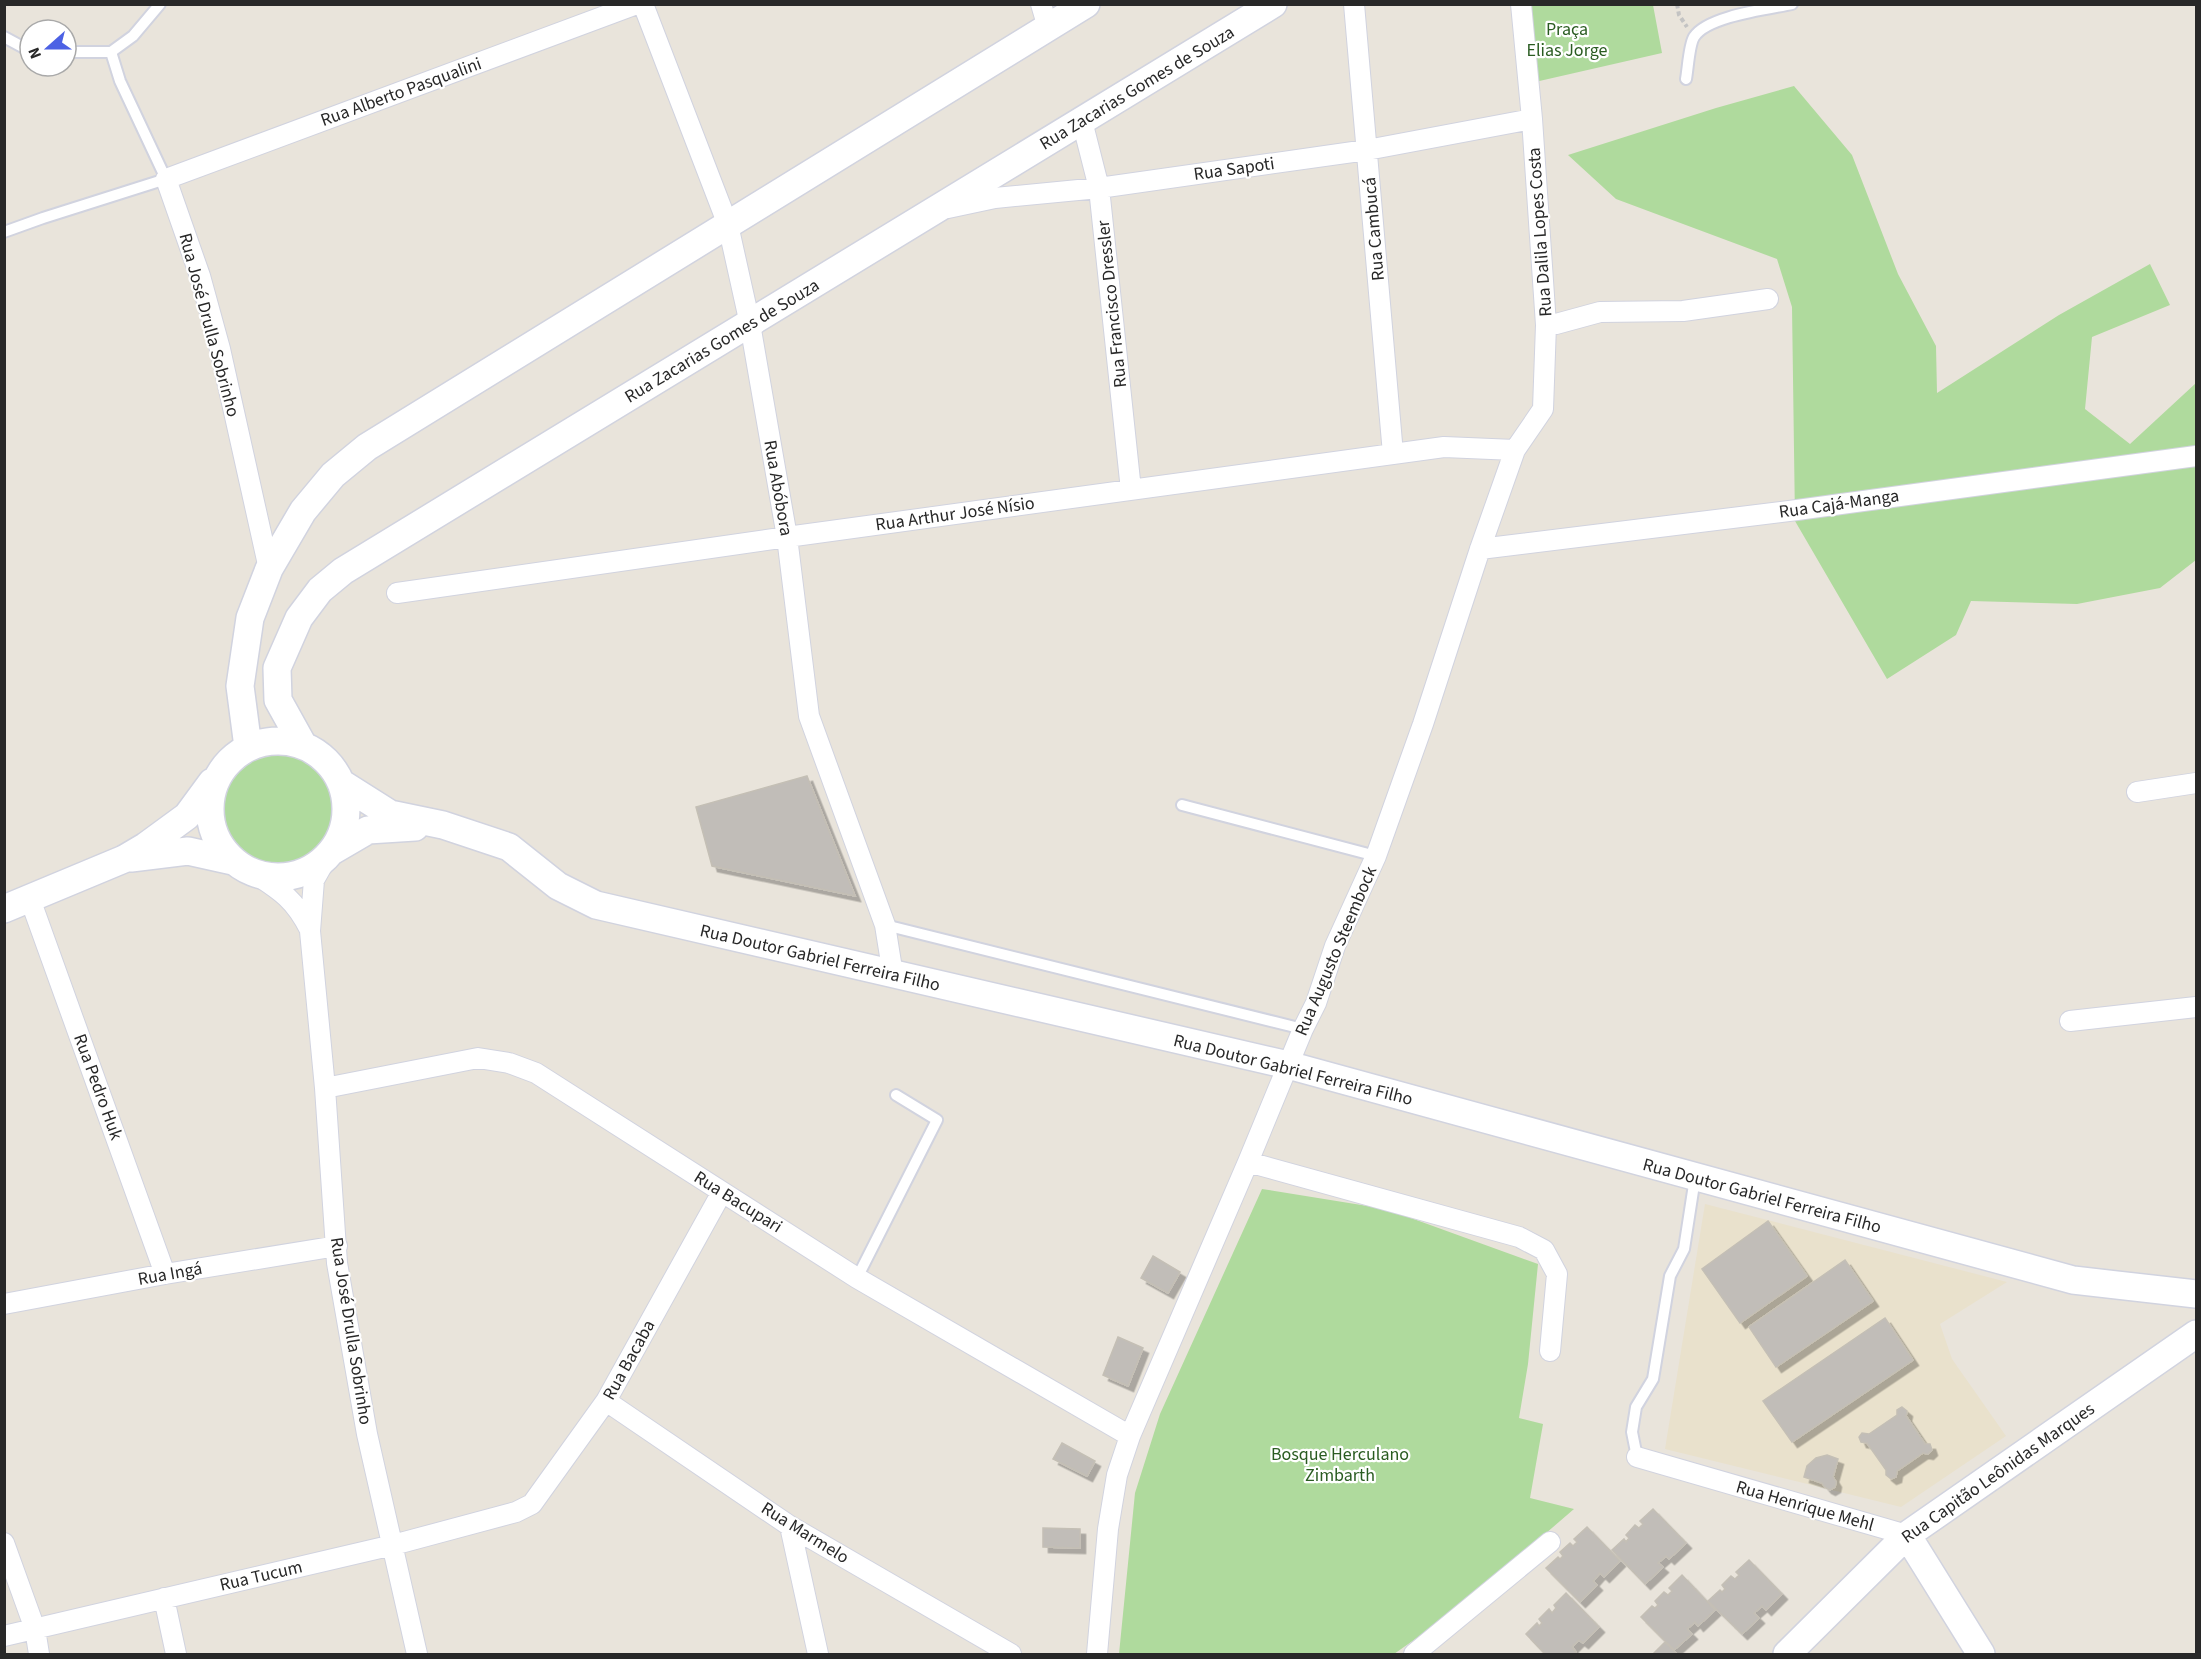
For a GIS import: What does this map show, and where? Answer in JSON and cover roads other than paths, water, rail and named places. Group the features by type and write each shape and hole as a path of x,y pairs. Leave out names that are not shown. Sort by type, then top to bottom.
{"main road":[{"path":"248,747 240,686 249,618 269,569 303,511 333,475 367,447 728,225 1044,16 1086,4"},
{"name":"Rua Zacarias Gomes de Souza","path":"303,745 278,700 277,668 299,618 320,590 343,571 1273,4"},
{"path":"4,909 124,858 146,846 187,816 222,768 248,747 266,741 285,740 303,745 326,760 341,783 346,801 346,819 341,836 329,854 304,872 278,878 188,851 124,858"},
{"path":"222,768 213,786 209,806 212,827 220,846 242,867"},
{"name":"Rua Doutor Gabriel Ferreira Filho","path":"341,783 390,814 443,825 509,847 558,886 596,905 1288,1065 2073,1280 2196,1294"},
{"name":"Rua Doutor Gabriel Ferreira Filho","path":"329,854 368,830 443,825"},
{"name":"Rua Doutor Gabriel Ferreira Filho","path":"2155,1290 2196,1283"},
{"path":"2155,1290 2175,1301 2186,1314 2193,1336"},
{"name":"Rua Capitão Leônidas Marques","path":"1787,1654 1907,1535 2193,1336"},
{"path":"1907,1535 1981,1654"}],"street":[{"name":"Rua Alberto Pasqualini","path":"166,179 637,4"},
{"name":"Rua Abóbora","path":"643,4 728,225 750,324 787,537 809,716 885,925 893,975"},
{"name":"Rua Cambucá","path":"1354,4 1393,454"},
{"name":"Rua Dalila Lopes Costa","path":"1515,450 1543,410 1546,325 1532,119 1521,4"},
{"name":"Rua Sapoti","path":"935,211 995,198 1099,188 1367,150 1532,119"},
{"name":"Rua Francisco Dressler","path":"1082,121 1099,188 1131,490"},
{"name":"Rua José Drulla Sobrinho","path":"166,179 200,276 220,349 269,569"},
{"path":"1546,325 1600,312 1683,311 1768,299"},
{"name":"Rua Arthur José Nísio","path":"397,593 1444,447 1515,450"},
{"name":"Rua Augusto Steembock","path":"1097,1654 1108,1528 1117,1475 1130,1436 1303,1029 1316,1004 1335,946 1376,856 1515,450"},
{"name":"Rua Cajá-Manga","path":"1480,549 1797,510 2196,456"},
{"path":"2137,792 2196,783"},
{"name":"Rua José Drulla Sobrinho","path":"329,854 314,880 310,931 325,1088 337,1263 367,1434 417,1654"},
{"name":"Rua José Drulla Sobrinho","path":"242,867 282,891 300,911 310,931"},
{"name":"Rua Pedro Huk","path":"30,899 165,1274"},
{"path":"2070,1021 2196,1007"},
{"name":"Rua Bacupari","path":"325,1088 478,1058 509,1063 536,1073 857,1278 1130,1436"},
{"path":"1248,1162 1519,1238 1544,1250 1557,1274 1550,1351"},
{"name":"Rua Bacaba","path":"516,1512 532,1504 606,1401 722,1192"},
{"name":"Rua Ingá","path":"4,1304 165,1274 337,1246"},
{"name":"Rua Marmelo","path":"606,1401 790,1526 1011,1654"},
{"name":"Rua Henrique Mehl","path":"1637,1457 1907,1535"},
{"name":"Rua Tucum","path":"4,1636 393,1545 516,1512"},
{"path":"790,1526 818,1654"},
{"path":"1414,1654 1550,1542"},
{"path":"4,1543 35,1629 39,1654"},
{"path":"164,1599 176,1654"}],"lane":[{"path":"78,52 111,52 133,36 160,4"},
{"path":"1686,79 1694,38 1704,27 1730,18 1792,4"},
{"path":"4,37 18,45"},
{"name":"Rua José Drulla Sobrinho","path":"111,52 120,81 166,179"},
{"path":"4,232 166,179"},
{"path":"1182,805 1376,856"},
{"path":"885,925 1303,1029"},
{"path":"857,1278 937,1120 896,1095"},
{"path":"1637,1457 1632,1432 1636,1407 1653,1379 1670,1276 1684,1249 1695,1178"}],"park label":[{"name":"Praça Elias Jorge","path":"1567,39"},
{"name":"Bosque Herculano Zimbarth","path":"1340,1464"}]}
